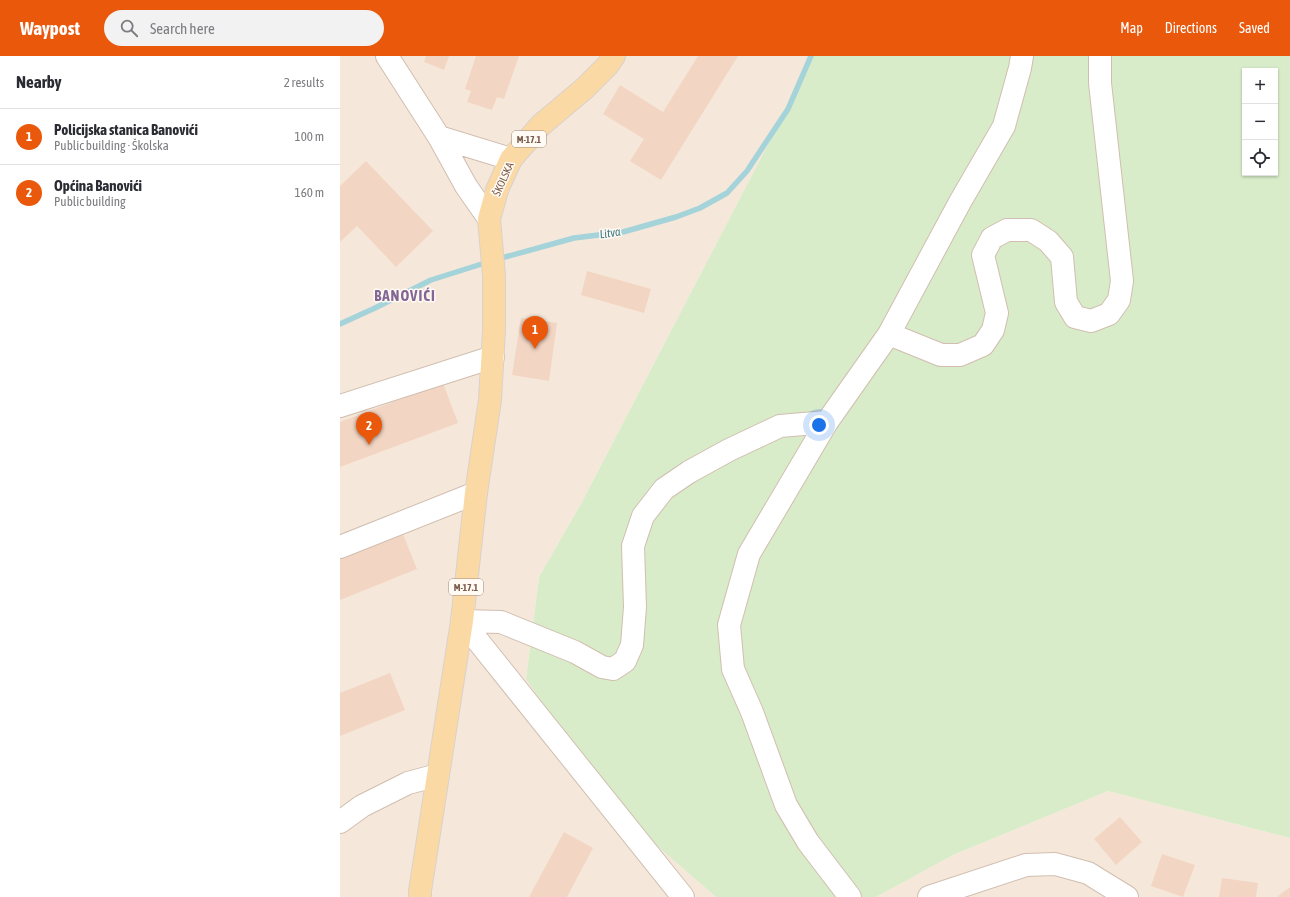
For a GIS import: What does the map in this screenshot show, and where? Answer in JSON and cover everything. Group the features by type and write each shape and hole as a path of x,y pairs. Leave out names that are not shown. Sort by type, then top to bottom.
{"main road":[{"name":"ŠKOLSKA","path":"493,356 494,276 489,219 497,190 511,159 541,126 585,88 607,66 614,56"},
{"name":"M-17.1","path":"420,897 462,621 476,493 490,400 493,356"}],"street":[{"path":"850,897 808,842 786,805 752,712 733,669 729,625 749,554 827,422 889,334 960,202 1004,126 1022,56"},
{"path":"889,334 941,355 960,355 983,345 993,330 996,313 982,254 992,238 1008,230 1031,230 1048,241 1062,257 1066,302 1075,317 1091,321 1109,314 1119,300 1122,280 1100,83 1100,56"},
{"path":"392,59 439,137 466,186 489,219"},
{"path":"439,137 511,159"},
{"path":"340,406 493,356"},
{"path":"462,621 501,622 574,652 602,667 613,669 625,661 632,645 634,607 632,546 643,516 664,489 689,472 716,457 780,426 827,422"},
{"path":"340,548 476,493"},
{"path":"462,621 683,897"},
{"path":"340,822 362,806 408,783 438,775"},
{"path":"929,897 1026,865 1055,864 1088,873 1127,897"}],"shaded area":[{"path":"340,56 814,56 582,502 539,577 526,678 619,813 716,897 340,897"},
{"path":"1108,791 1290,838 1290,897 876,897 953,855"}],"green space":[{"path":"814,56 1290,56 1290,838 1108,791 953,855 876,897 716,897 619,813 526,679 539,577 582,502"}],"building":[{"path":"426,56 449,56 444,70 424,62"},
{"path":"476,56 519,56 504,99 497,97 492,110 467,102 471,91 465,89"},
{"path":"698,56 738,56 661,180 630,161 644,139 603,114 620,85 663,112"},
{"path":"366,161 433,231 396,267 357,226 340,242 340,186"},
{"path":"587,271 651,289 644,313 581,295"},
{"path":"521,318 557,323 549,381 512,375"},
{"path":"443,383 458,423 340,467 340,422"},
{"path":"401,529 417,569 340,600 340,553"},
{"path":"390,673 405,710 340,736 340,693"},
{"path":"1120,817 1142,842 1116,865 1094,839"},
{"path":"564,832 593,848 567,897 529,897"},
{"path":"1162,854 1195,865 1183,897 1151,886"},
{"path":"1222,878 1258,883 1256,897 1219,897"},
{"path":"1290,887 1290,897 1278,896"}],"waterway":[{"name":"Litva","path":"498,259 574,238 623,232 676,217 700,208 727,193 747,171 788,109 811,56"},
{"name":"Litva","path":"340,324 431,280 488,262"}],"place":[{"name":"Policijska stanica Banovići","path":"535,349"},
{"name":"Općina Banovići","path":"369,445"}],"district":[{"name":"BANOVIĆI","path":"405,296"}]}
